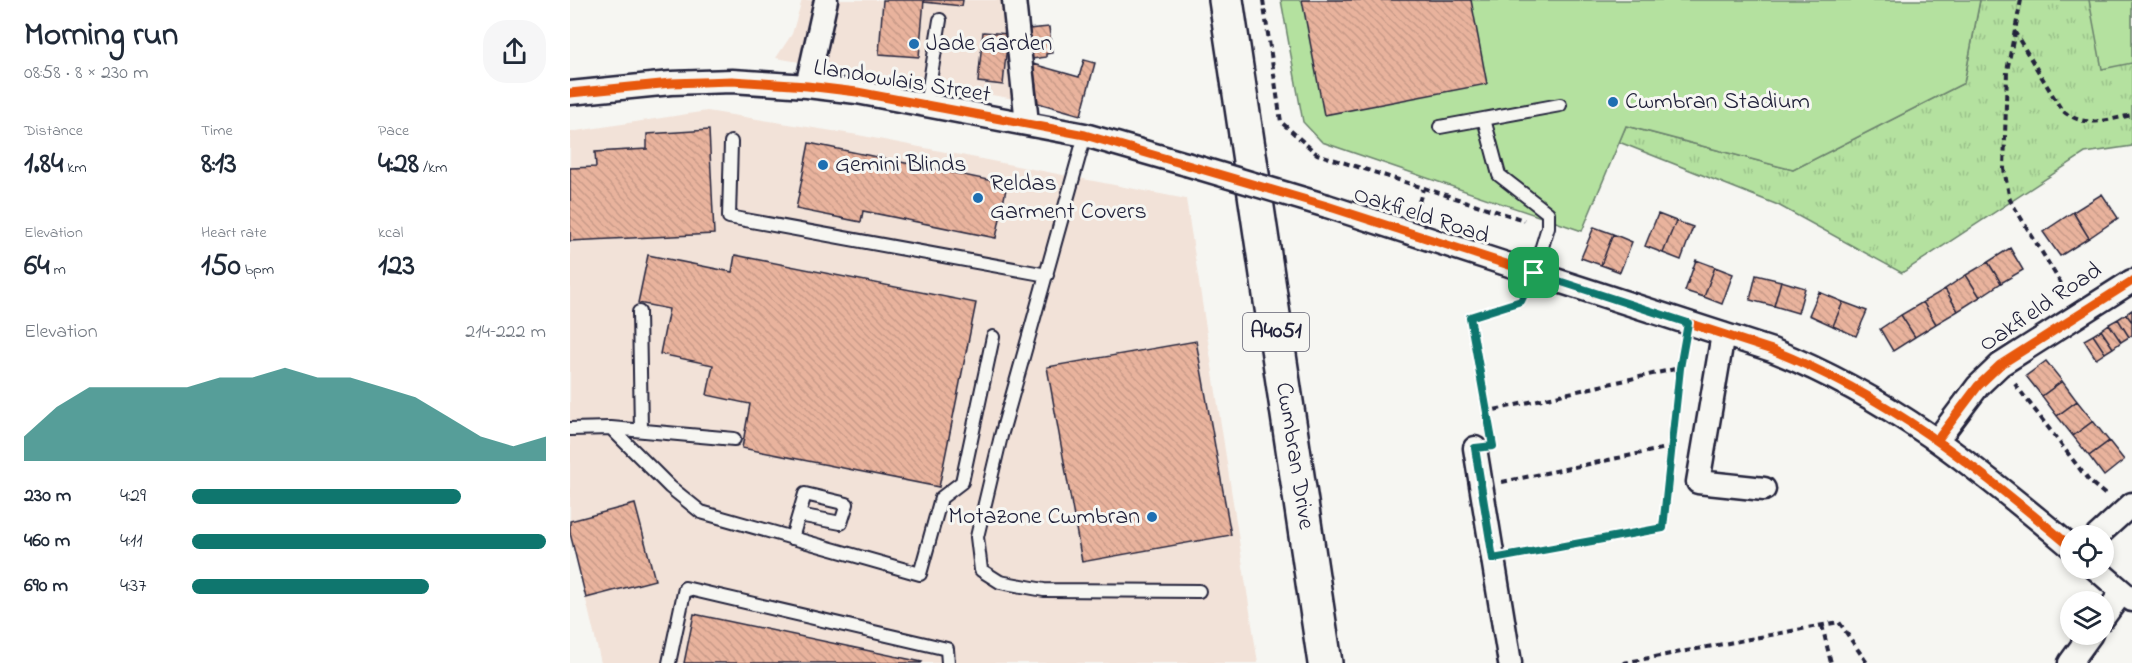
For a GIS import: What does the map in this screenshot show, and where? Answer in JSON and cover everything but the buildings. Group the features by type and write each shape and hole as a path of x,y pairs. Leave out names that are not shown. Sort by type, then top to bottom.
{"main road":[{"name":"Cwmbran Drive","path":"1226,0 1325,663"}],"street":[{"path":"807,86 826,0"},
{"path":"1014,0 1027,123"},
{"name":"Llandowlais Street","path":"570,93 671,83 732,81 807,86 1027,123 1085,135 1186,164"},
{"name":"Oakfield Road","path":"1186,164 1327,206 1723,334 1814,366 1873,397 1938,439 1982,472 2060,538"},
{"name":"Oakfield Road","path":"1938,439 1978,386 2000,365 2132,280"},
{"path":"1723,334 1698,482 1764,489"},
{"path":"1475,448 1510,663"},
{"path":"2109,525 2128,508"},
{"path":"2108,579 2127,596 2114,608"},
{"path":"2070,663 2083,645"}],"lane":[{"path":"926,105 940,20"},
{"path":"1440,127 1560,105"},
{"path":"1484,119 1499,175 1548,213 1548,227 1534,273"},
{"path":"1085,135 1001,436 977,537 981,570 1000,582 1044,590 1199,591"},
{"path":"731,142 729,217 1047,275"},
{"path":"639,312 641,430"},
{"path":"611,428 670,487 701,512 920,574 941,498 962,482 993,337"},
{"path":"570,429 611,428 734,439"},
{"path":"792,538 799,515"},
{"path":"669,663 685,588 947,649 948,663"}],"path":[{"path":"1263,0 1281,122 1309,149 1317,154 1548,227"},
{"path":"2021,0 2007,71 2004,169 2010,200 2079,314"},
{"path":"2014,32 2061,109 2068,116 2088,122 2132,115"},
{"path":"1475,448 1493,446 1485,412 1470,317 1521,301 1534,273"},
{"path":"1493,559 1663,528 1680,368 1688,323"},
{"path":"2000,365 2089,481 2128,508"},
{"path":"1485,412 1680,368"},
{"path":"1481,486 1672,447"},
{"path":"1623,663 1839,622 1867,663"},
{"path":"1822,625 1831,663"}],"shaded area":[{"path":"802,0 1024,0 1038,103 776,58 792,34"},
{"path":"707,111 858,135 1186,199 1258,663 601,663 570,533 570,132"}],"green space":[{"name":"Cwmbran Stadium","path":"1281,0 1980,0 1964,83 1793,170 1626,126 1582,231 1322,142 1303,122"},
{"path":"1980,0 2132,0 2132,146 2085,153 1902,273 1778,205 1619,142 1626,126 1793,170 1964,83"},
{"path":"2089,0 2132,0 2132,63 2102,69"}],"cycle path":[{"path":"570,93 671,83 732,81 857,92 1085,135 1327,206 1772,350 1815,369 1855,389 1929,435 2000,488 2060,538"},
{"path":"1938,439 1978,386 2000,365 2132,281"}],"place":[{"name":"Jade Garden","path":"914,44"},
{"name":"Cwmbran Stadium","path":"1613,102"},
{"name":"Gemini Blinds","path":"823,165"},
{"name":"Reldas Garment Covers","path":"978,198"},
{"name":"Motazone Cwmbran","path":"1152,517"}],"route":[{"path":"1534,273 1688,323 1680,368 1663,528 1493,559 1475,448 1493,446 1485,412 1470,317 1521,301 1534,273"}]}
